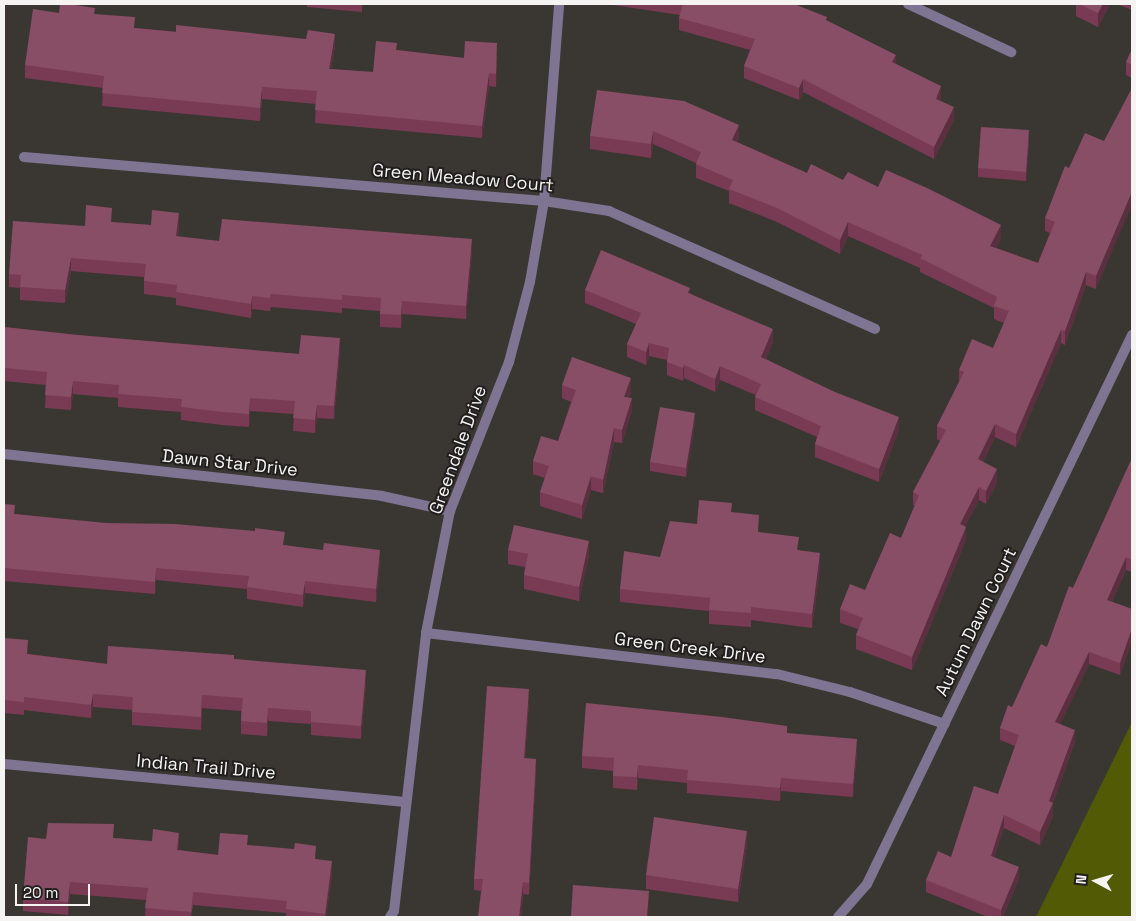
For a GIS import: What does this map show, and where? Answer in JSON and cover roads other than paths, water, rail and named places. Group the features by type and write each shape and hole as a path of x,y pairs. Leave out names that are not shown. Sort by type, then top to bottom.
{"street":[{"name":"Greendale Drive","path":"394,915 405,802 426,633 450,511 509,362 530,282 544,201 559,4"},
{"path":"908,4 1011,52"},
{"name":"Green Meadow Court","path":"24,157 544,201 609,212 875,329"},
{"name":"Autum Dawn Court","path":"838,917 867,884 1132,335"},
{"name":"Dawn Star Drive","path":"4,454 382,496 450,511"},
{"name":"Green Creek Drive","path":"426,633 777,674 850,692 945,724"},
{"name":"Indian Trail Drive","path":"4,764 405,802"}]}
